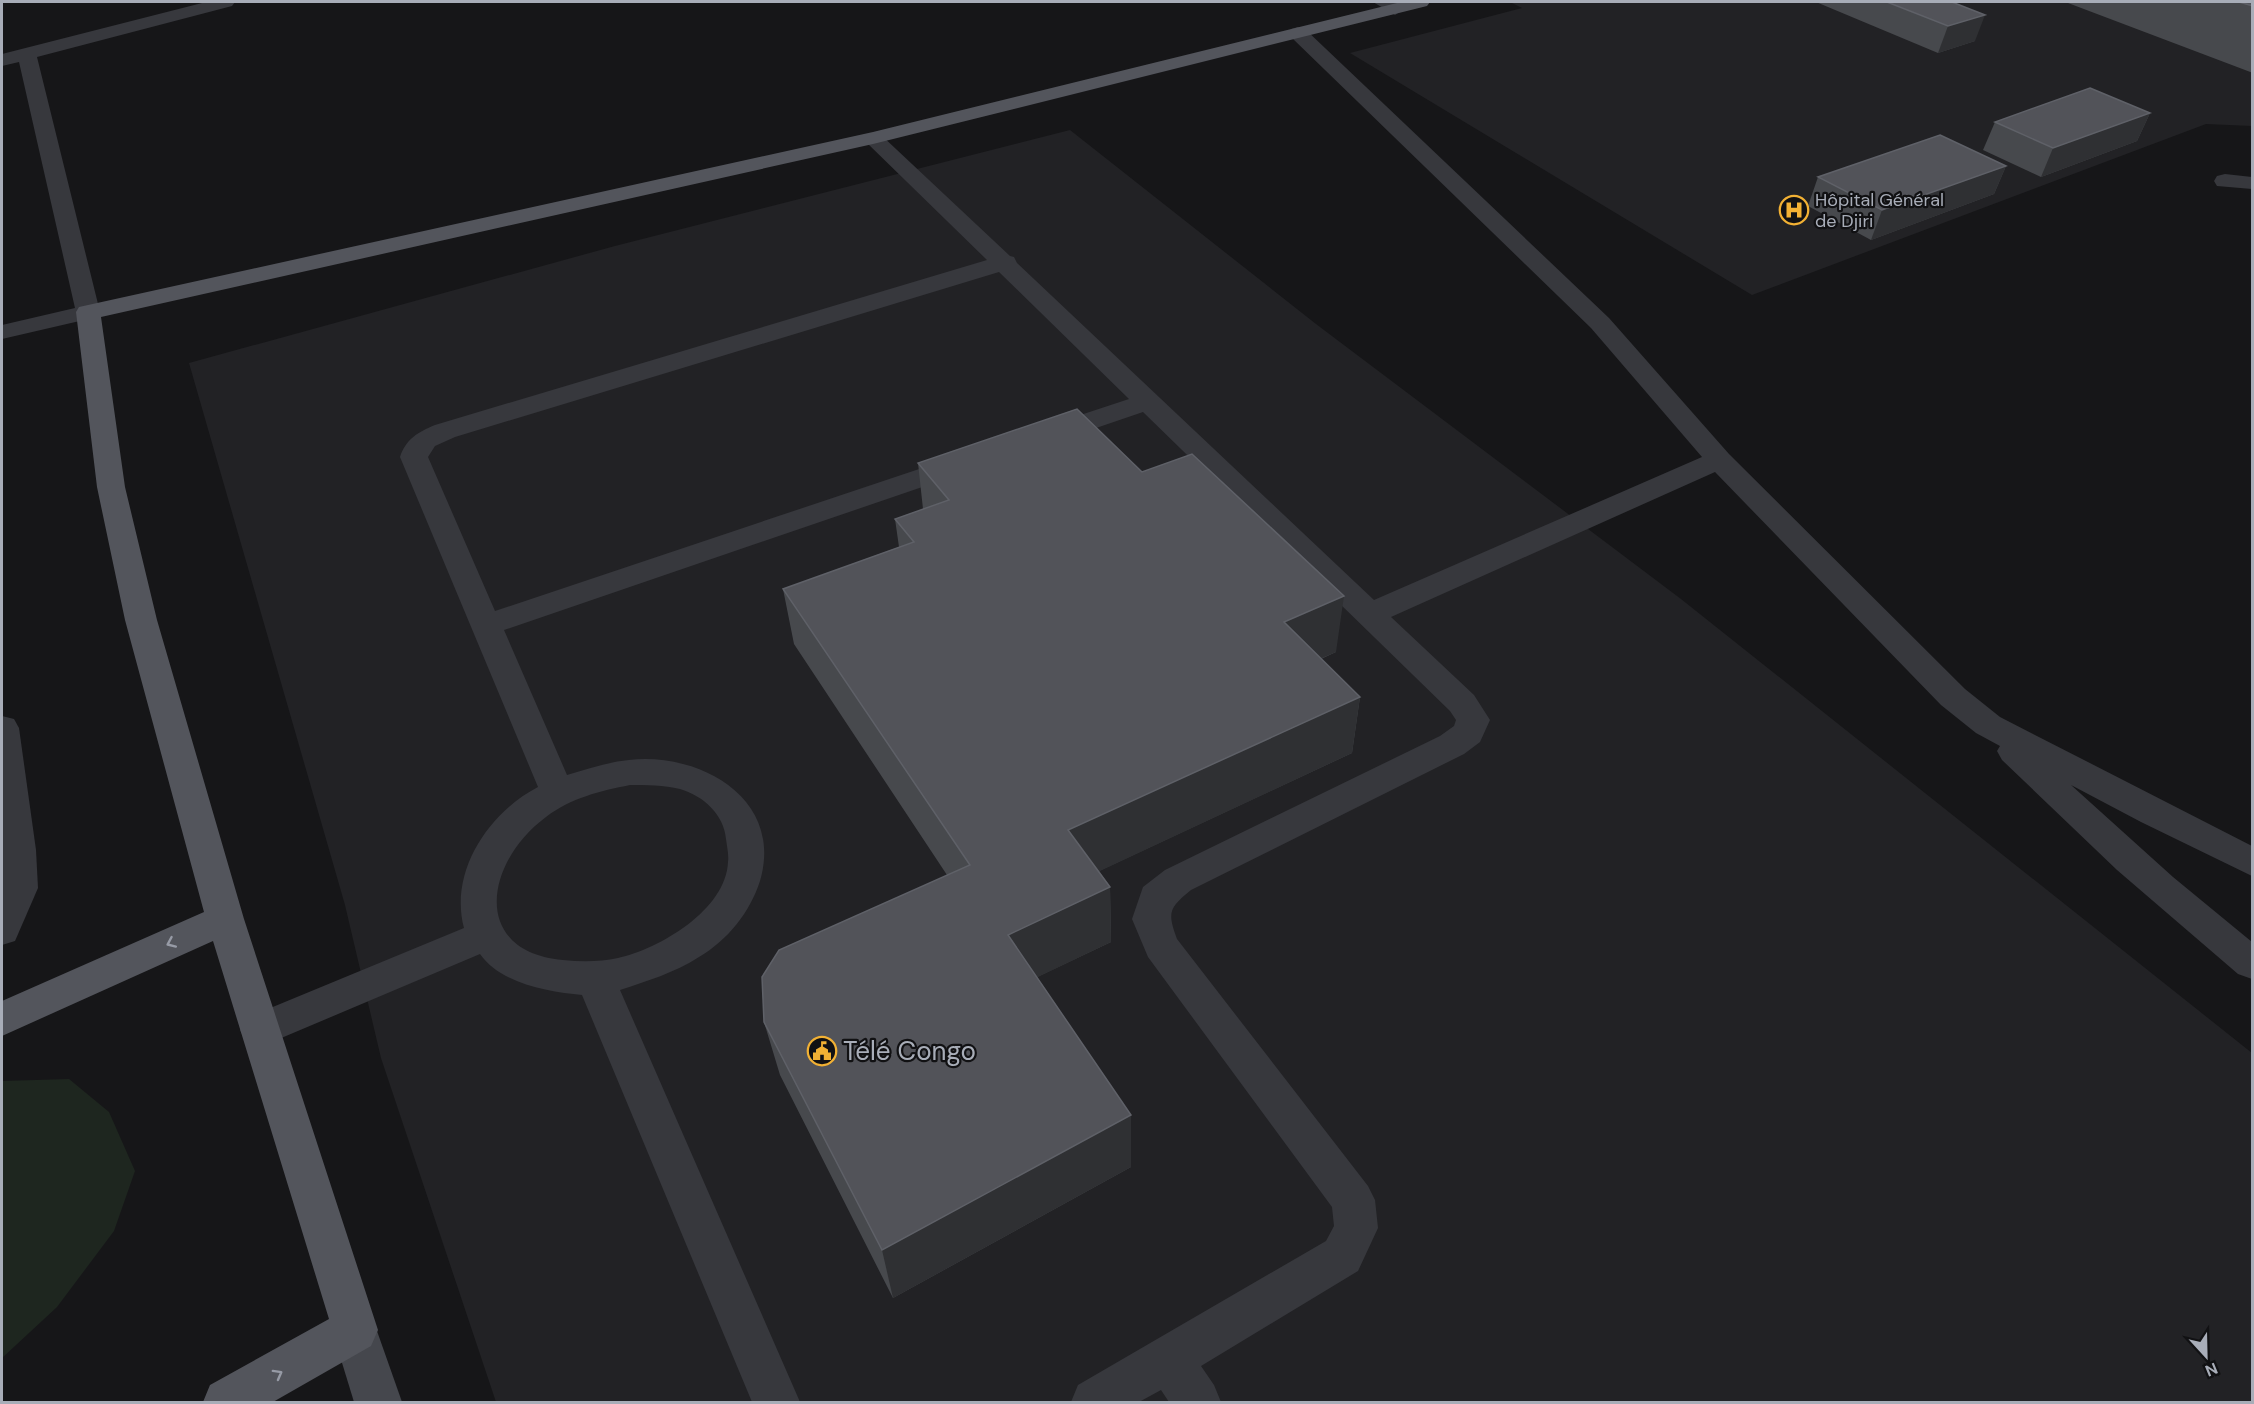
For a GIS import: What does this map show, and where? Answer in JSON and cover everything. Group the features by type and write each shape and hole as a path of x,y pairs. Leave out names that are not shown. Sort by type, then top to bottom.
{"main road":[{"path":"227,1402 355,1330 225,919 141,620 111,487 88,312 873,138 1298,33 1389,5 1421,2"},
{"path":"2,1018 225,919"}],"street":[{"path":"2,60 172,8 226,2"},
{"path":"1298,33 1600,323 1719,460 1953,697 1988,725 2078,813 2187,913 2253,963"},
{"path":"2,332 88,312 26,52"},
{"path":"873,138 1006,262 1462,703 1473,720 1468,733 1452,745 1179,880 1156,897 1151,919 1161,946 1353,1200 1356,1228 1342,1256 1095,1402"},
{"path":"2225,181 2253,183"},
{"path":"557,792 414,457 417,447 426,438 1006,262"},
{"path":"1025,443 1149,401"},
{"path":"487,625 992,454"},
{"path":"1370,614 1719,460"},
{"path":"1988,725 2153,813 2253,862"},
{"path":"2,728 18,850 20,888 2,930"},
{"path":"630,772 665,774 697,782 723,797 740,818 748,844 745,874 731,903 708,930 675,954 636,971 595,978 560,978 528,969 502,956 486,935 476,906 480,874 496,842 524,814 557,792 593,779 630,772"},
{"path":"260,1030 486,935"},
{"path":"595,978 776,1402"},
{"path":"355,1330 378,1402"},
{"path":"1168,1359 1197,1402"}],"shaded area":[{"name":"Hôpital Général de Djiri","path":"1510,2 2252,2 2252,126 2206,124 1752,295 1350,53 1522,8"},
{"path":"1070,130 1316,324 1681,599 2252,1053 2252,1402 496,1402 381,1058 345,905 189,363 615,246"},
{"path":"69,1079 109,1112 135,1171 114,1231 57,1307 2,1358 2,1081"}],"building":[{"path":"1887,2 1952,2 1985,15 1948,26"},
{"path":"2239,2 2253,2 2253,6"},
{"path":"2090,88 2150,113 2053,148 1995,122"},
{"path":"1940,135 2006,166 1882,210 1818,177"},
{"path":"1077,409 1142,472 1192,454 1344,596 1284,622 1360,697 1068,830 1110,887 1008,935 1131,1115 882,1250 764,1022 762,977 779,950 970,865 783,589 914,542 895,519 949,500 918,463"}],"place":[{"name":"Hôpital Général de Djiri","path":"1794,210"},
{"name":"Télé Congo","path":"822,1051"}]}
